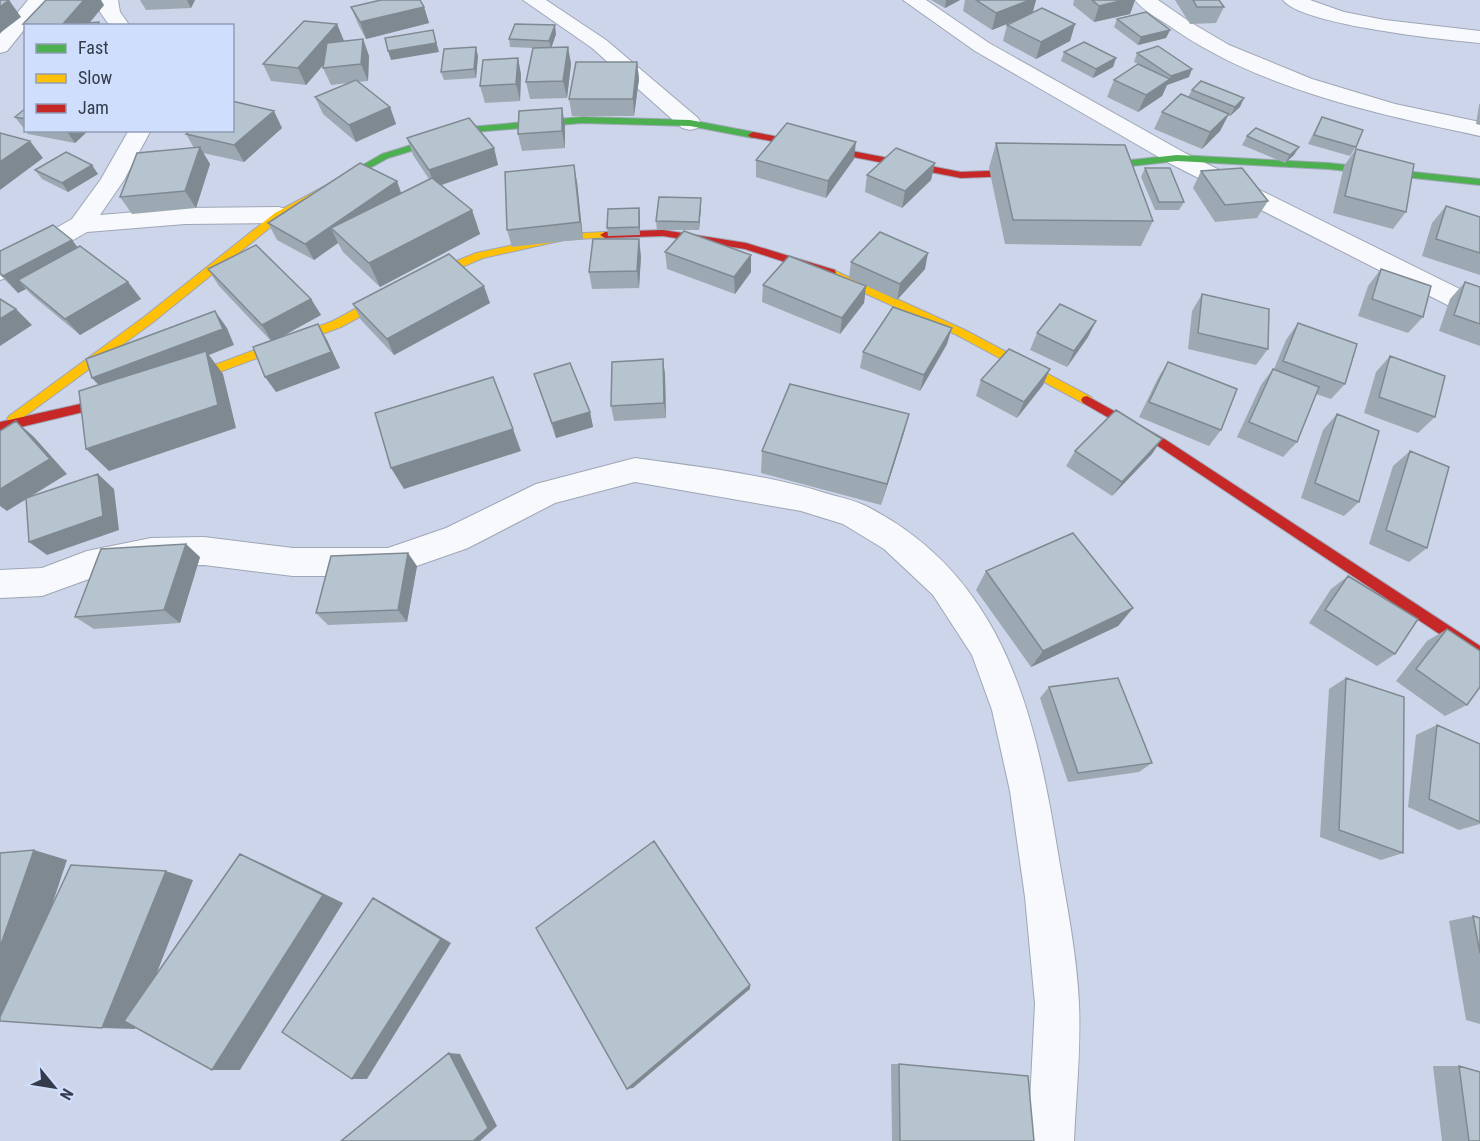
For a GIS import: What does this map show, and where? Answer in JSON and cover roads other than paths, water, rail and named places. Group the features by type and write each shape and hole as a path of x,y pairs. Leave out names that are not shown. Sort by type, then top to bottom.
{"main road":[{"path":"1,428 148,320 279,215 385,156 473,129 582,120 690,123 961,175 1053,171"},
{"path":"1076,170 1177,158 1328,166 1480,182"},
{"path":"160,389 337,324 411,284 480,255 564,237 663,233 746,246 831,273 929,315 1006,353 1162,443 1480,654"},
{"path":"1,428 137,395"}],"street":[{"path":"9,9 38,0"},
{"path":"0,47 38,0"},
{"path":"108,0 110,12 119,24"},
{"path":"533,0 599,44 690,123"},
{"path":"913,0 982,47 1177,158 1480,310"},
{"path":"1145,0 1170,19 1247,63 1397,112 1480,129"},
{"path":"1293,0 1320,12 1410,30 1480,37"},
{"path":"81,225 112,180 139,132"},
{"path":"0,271 81,225 185,216 279,215"},
{"path":"0,584 42,582 87,565 151,552 204,550 293,561 388,562 457,538 548,493 635,470 801,498 853,514 895,539 945,585 987,648 1010,710 1029,791 1045,897 1057,1004 1051,1141"}]}
